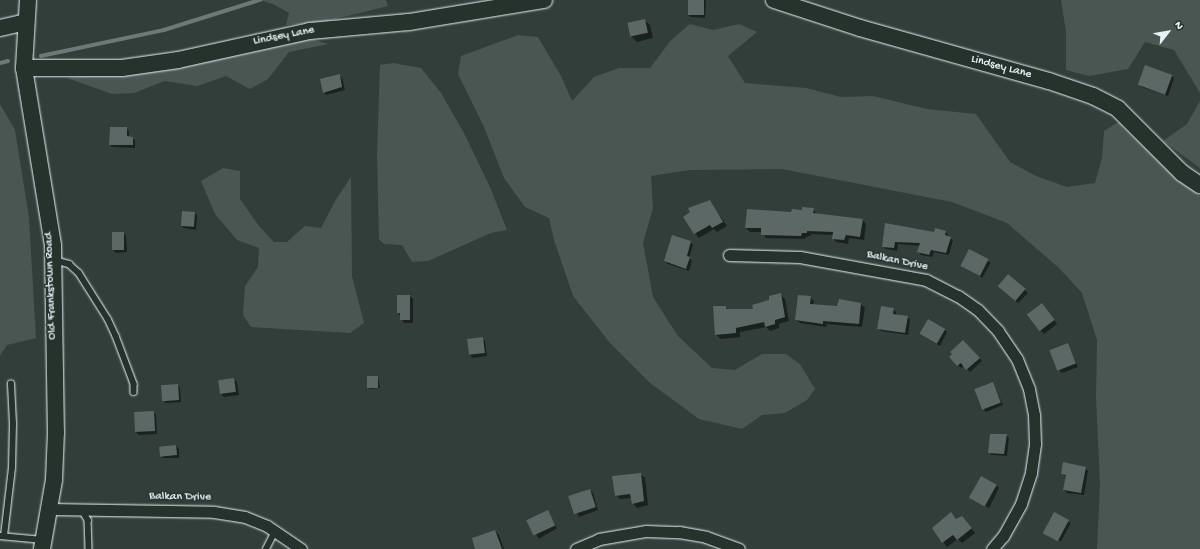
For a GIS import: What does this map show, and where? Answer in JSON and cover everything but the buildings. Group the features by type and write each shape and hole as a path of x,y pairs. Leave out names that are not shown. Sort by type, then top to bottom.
{"street":[{"name":"Old Frankstown Road","path":"28,0 24,68 53,246 56,432 54,480 43,545"},
{"name":"Lindsey Lane","path":"24,68 122,68 178,60 310,31 409,22 544,0"},
{"name":"Lindsey Lane","path":"774,0 888,36 1049,81 1093,96 1118,109 1182,173 1200,185"},
{"path":"0,28 26,22"},
{"name":"Balkan Drive","path":"729,256 800,257 926,280 958,296 978,310 998,331 1017,359 1029,389 1034,415 1035,444 1030,473 1021,504 1003,536 992,549"},
{"name":"Balkan Drive","path":"50,509 214,512 245,517 275,531 300,549"},
{"path":"576,549 599,539 646,531 679,532 706,537 739,549"}],"lane":[{"path":"53,260 64,261 79,273 102,309 116,336 134,384 134,392"},
{"path":"11,384 13,424 12,468 2,536 43,545"},
{"path":"81,509 88,520 89,549"},
{"path":"266,549 275,531"}],"shaded area":[{"path":"259,0 386,0 388,6 323,22 286,25 289,13 273,4"},
{"path":"1061,0 1200,0 1200,93 1174,50 1145,42 1128,69 1089,76 1066,70 1066,32"},
{"path":"690,24 713,30 739,24 757,32 728,56 745,83 806,88 841,97 873,96 927,109 976,114 1010,162 1036,176 1067,187 1095,183 1102,158 1104,131 1120,121 1123,128 1200,196 1200,549 1097,549 1100,484 1096,397 1097,340 1082,293 1059,268 1007,223 952,202 782,169 690,170 651,176 653,208 643,243 653,297 678,336 712,368 735,370 762,354 786,354 800,364 815,389 807,400 785,413 762,415 742,429 699,419 650,383 610,343 573,296 554,240 549,218 525,207 504,178 484,127 458,74 461,56 518,35 538,37 561,76 572,101 594,77 619,68 650,68 671,40"},
{"path":"305,38 329,44 289,52 268,79 250,89 226,76 197,86 165,81 134,93 112,94 67,78 224,57 253,52"},
{"path":"393,63 421,68 441,93 464,133 490,187 507,230 491,233 428,261 412,262 402,245 384,244 379,239 377,154 380,65"},
{"path":"1200,101 1200,168 1163,141 1187,124"},
{"path":"0,104 15,130 29,217 36,338 7,345 0,356"},
{"path":"223,168 240,171 240,199 259,226 274,242 287,242 305,226 321,228 335,201 351,177 352,276 364,323 350,333 251,327 243,315 245,286 258,267 259,248 237,240 215,214 201,181"}],"waterway":[{"path":"41,56 164,30 260,0"},
{"path":"0,63 8,61"}]}
